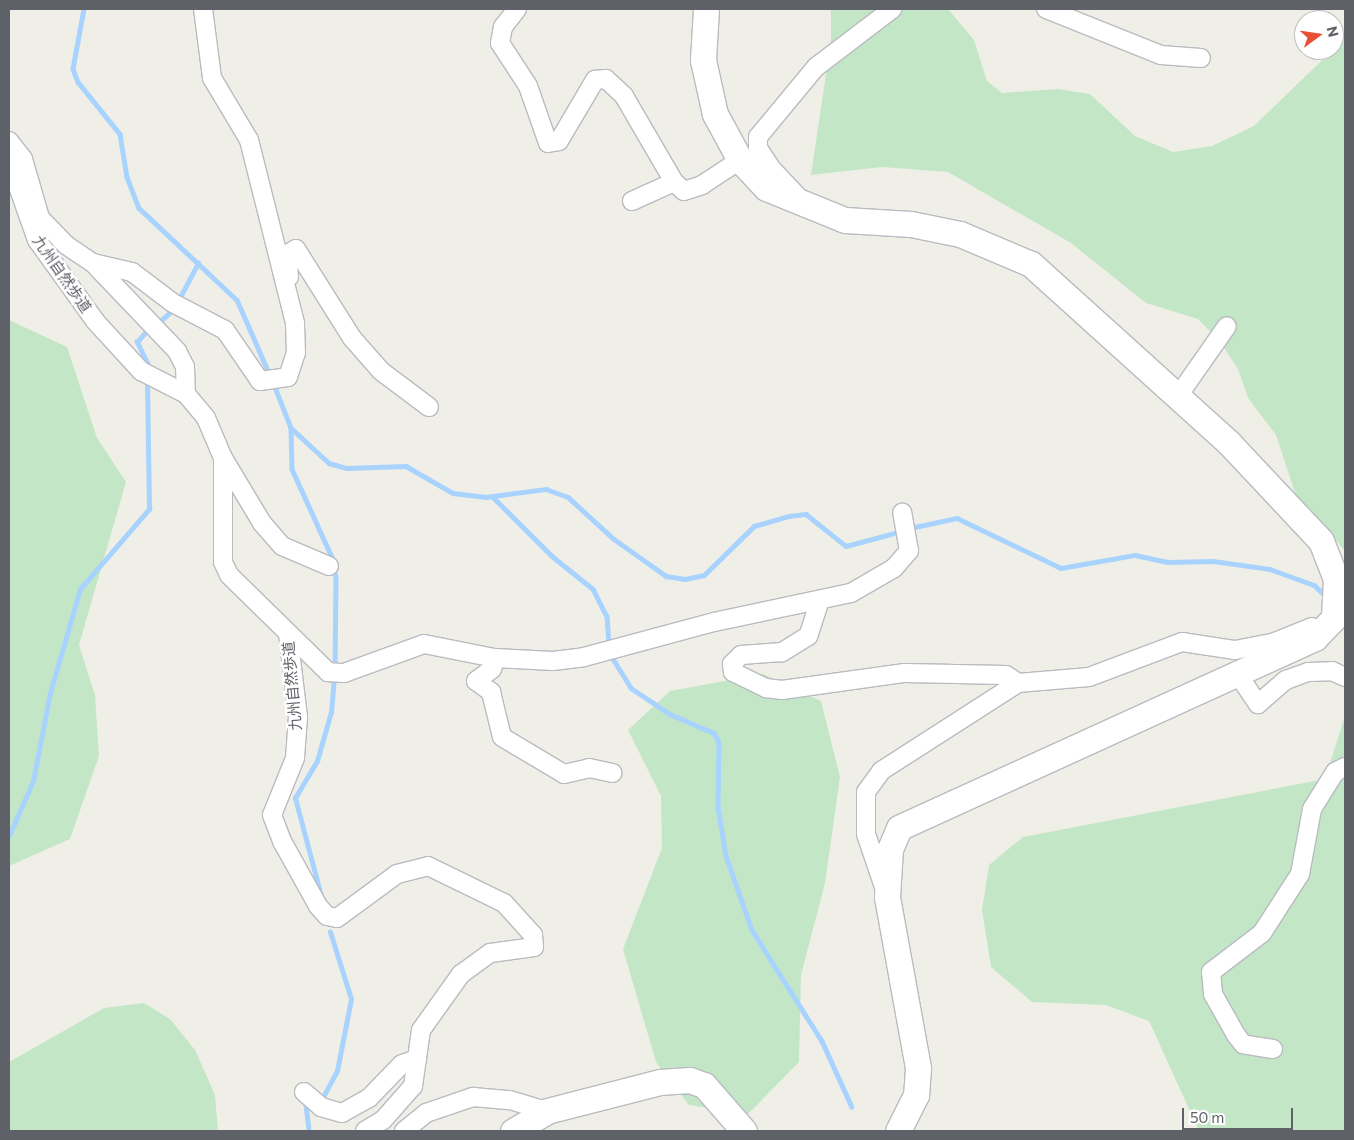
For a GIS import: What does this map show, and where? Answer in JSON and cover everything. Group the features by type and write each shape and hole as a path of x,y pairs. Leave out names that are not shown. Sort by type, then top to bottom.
{"street":[{"path":"203,9 212,78 249,140 295,323"},
{"path":"517,9 503,27 500,43 528,86 548,143 559,141 595,80 606,79 630,105 674,182 684,191 702,185 740,160"},
{"path":"706,9 702,39 707,86 715,114 740,160 766,188 802,205 845,220 911,224 960,234 1030,264 1160,384 1178,396 1321,541 1336,579 1334,618 1315,638 1239,676 899,828 890,849 888,897"},
{"path":"802,205 771,168 758,148 758,137 816,67 892,9"},
{"path":"1046,9 1161,54 1201,58"},
{"path":"9,141 22,159 40,218 66,245 92,262 184,360 186,394"},
{"name":"九州自然歩道","path":"9,161 37,240 96,322 150,375 186,394 206,418 223,458 223,562 229,575 288,634 298,717 295,758 272,815 318,906 326,916 337,918 397,874 428,866 504,903 533,935 534,947 490,953 461,974 420,1030 413,1086 383,1120 365,1131"},
{"path":"632,201 674,182"},
{"path":"92,262 132,272 179,307 225,330 260,381 288,377 296,353 295,323 287,254 296,249 352,338 381,371 429,407"},
{"path":"1178,396 1227,326"},
{"path":"223,458 262,524 282,546 329,566"},
{"path":"288,634 336,672 424,644 495,658 553,662 851,593 894,568 909,551 906,524"},
{"path":"820,600 808,636 782,652 741,655 732,664 733,672 782,690 905,673 1006,675 1018,682"},
{"path":"898,1131 916,1095 918,1068 888,897 866,834 866,792 881,771 1018,682 1088,676 1182,642 1235,650 1272,643 1334,618"},
{"path":"495,658 492,668 476,681 491,692 502,737 564,774 589,768 612,773"},
{"path":"1239,676 1258,704 1286,680 1308,672 1332,671 1345,677"},
{"path":"1272,1049 1243,1044 1213,994 1211,972 1262,933 1300,874 1312,809 1336,772 1345,767"},
{"path":"304,1092 321,1107 342,1113 369,1098 402,1064 417,1059"},
{"path":"514,1131 547,1111 660,1082 690,1080 704,1085 744,1131"},
{"path":"404,1131 426,1113 473,1097 510,1100 547,1111"}],"green space":[{"path":"831,9 948,9 974,40 987,81 1002,93 1058,89 1090,94 1135,136 1173,152 1212,146 1254,126 1322,60 1344,60 1345,38 1345,551 1295,493 1276,435 1248,398 1238,369 1220,342 1198,319 1146,303 1071,243 948,172 882,167 811,175 831,40"},
{"path":"9,320 67,347 97,438 126,482 79,645 95,695 99,756 70,839 9,866"},
{"path":"763,674 821,701 840,777 825,883 801,975 799,1062 748,1114 689,1105 656,1062 623,949 662,848 661,796 628,730 670,691"},
{"path":"1345,716 1345,1131 1199,1131 1149,1021 1106,1005 1032,1002 991,967 982,910 989,865 1023,837 1325,779"},
{"path":"144,1003 170,1019 195,1050 215,1095 218,1131 9,1131 9,1062 104,1008"}],"waterway":[{"path":"84,9 73,69 78,82 120,134 127,177 139,208 237,300 270,375"},
{"path":"178,301 198,263"},
{"path":"157,324 175,308"},
{"path":"149,367 137,342 150,327"},
{"path":"9,836 33,781 50,693 80,589 149,509 147,380"},
{"path":"273,382 291,428 329,463 346,468 406,466 453,493 486,497 546,489 568,497 614,539 666,576 685,579 704,575 754,526 789,516 806,514 846,546 902,531"},
{"path":"291,428 292,469 332,557 336,577 335,668"},
{"path":"492,496 552,556 593,589 607,616 609,646"},
{"path":"910,528 957,518 1061,568 1135,555 1167,562 1213,561 1270,569 1314,585 1326,596"},
{"path":"610,654 631,688 670,714 714,733 719,742 718,807 726,856 752,930 822,1041 852,1107"},
{"path":"321,896 295,798 317,761 331,712 334,675"},
{"path":"322,1099 337,1071 351,999 330,932"},
{"path":"306,1105 309,1128"}]}
